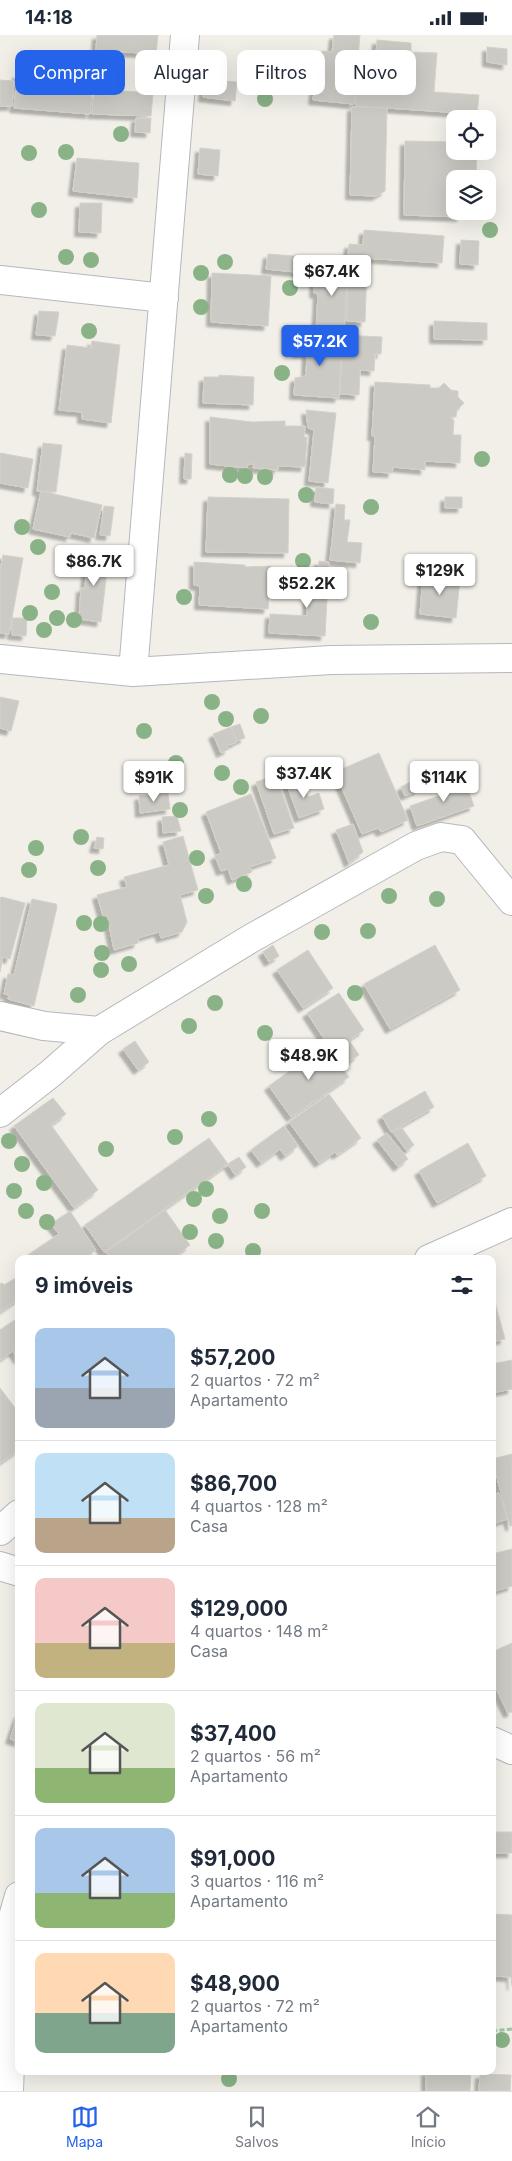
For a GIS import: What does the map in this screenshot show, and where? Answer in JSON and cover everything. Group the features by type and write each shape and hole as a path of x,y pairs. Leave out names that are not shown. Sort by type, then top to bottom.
{"street":[{"path":"133,671 185,35"},
{"path":"0,280 164,298"},
{"path":"0,659 133,671 331,660 512,658"},
{"path":"0,1113 50,1074 99,1031 250,939 416,846 441,837 462,840 512,901"},
{"path":"0,1016 44,1026 99,1031"},
{"path":"438,1255 512,1222"},
{"path":"0,1531 15,1518"},
{"path":"0,1566 15,1571"},
{"path":"496,1743 512,1750"},
{"path":"9,2091 10,2064 4,1949 15,1910"}],"path":[{"path":"496,2031 512,2029"}],"building":[{"path":"97,35 158,35 156,50 135,50 135,53 125,52 125,50 96,50"},
{"path":"334,35 360,35 359,50 335,50 335,95 355,95 354,104 313,100 314,95 325,95 325,51 332,52"},
{"path":"377,40 411,43 411,50 376,50"},
{"path":"487,47 507,49 507,65 487,62"},
{"path":"416,52 437,53 434,92 479,95 477,110 446,110 446,112 356,106 356,95 416,95"},
{"path":"0,80 14,81 12,106 0,106"},
{"path":"227,81 237,82 235,101 203,97 203,95 227,95"},
{"path":"125,91 135,92 135,95 153,95 151,116 92,114 94,95 125,95"},
{"path":"15,95 92,95 90,114 14,108"},
{"path":"352,107 387,108 385,191 376,196 350,195"},
{"path":"136,118 151,118 150,133 135,132"},
{"path":"405,141 446,142 446,160 477,160 476,170 446,170 446,216 404,215"},
{"path":"200,148 220,150 218,176 198,174"},
{"path":"77,158 139,163 137,198 73,191"},
{"path":"80,203 102,203 101,233 79,232"},
{"path":"364,230 444,236 442,263 348,257 349,244 363,245"},
{"path":"461,240 479,241 478,265 460,264"},
{"path":"268,254 307,257 305,273 266,269"},
{"path":"336,257 348,257 344,334 316,332 318,294 314,293 315,267 336,268"},
{"path":"348,265 367,266 365,322 347,321"},
{"path":"212,273 271,276 268,326 211,322"},
{"path":"39,311 59,312 55,336 36,335"},
{"path":"434,321 487,323 487,340 434,339"},
{"path":"298,335 342,338 339,398 294,395 295,378 306,376 307,353 297,353"},
{"path":"343,335 382,337 381,354 375,354 374,371 360,370 359,395 340,394"},
{"path":"92,341 120,345 111,423 82,419 82,412 59,410 67,345 91,348"},
{"path":"219,375 254,377 253,405 203,403 204,377 219,377"},
{"path":"375,382 430,385 430,388 439,388 444,383 451,390 458,391 458,397 464,403 457,410 456,417 451,417 454,421 453,435 461,435 460,463 425,461 425,470 393,467 392,473 373,472 375,436 372,436"},
{"path":"306,410 336,413 328,483 309,481 314,430 308,428"},
{"path":"210,417 252,422 285,421 285,426 305,426 304,437 307,437 305,467 278,466 278,470 253,468 254,464 248,464 247,468 210,464"},
{"path":"43,443 62,445 56,492 37,491"},
{"path":"0,453 33,459 28,488 0,483"},
{"path":"185,453 192,454 191,479 184,479"},
{"path":"316,487 334,489 333,504 315,502"},
{"path":"41,491 102,505 94,538 71,533 70,537 33,529"},
{"path":"208,497 289,499 288,553 206,552"},
{"path":"445,497 462,497 462,508 445,508"},
{"path":"336,504 345,505 344,520 350,520 347,542 362,543 360,563 330,560"},
{"path":"104,506 114,507 110,536 100,535"},
{"path":"88,552 109,553 101,622 79,619 81,588 85,588"},
{"path":"3,555 23,558 9,634 0,633 0,570"},
{"path":"319,561 329,562 325,636 269,633 270,614 307,616 309,574 318,574"},
{"path":"194,562 245,565 245,567 271,566 268,609 199,605 200,586 194,585"},
{"path":"423,575 460,579 456,618 420,614"},
{"path":"12,618 27,618 26,636 12,635"},
{"path":"0,697 19,701 11,731 0,728"},
{"path":"240,724 245,738 237,741 231,727"},
{"path":"231,727 237,742 227,746 229,749 221,753 213,734"},
{"path":"379,753 408,820 381,832 378,828 362,834 335,772"},
{"path":"276,775 294,828 274,834 256,782"},
{"path":"302,777 308,797 319,793 324,809 299,818 286,782"},
{"path":"464,778 474,806 417,826 410,806 447,793 444,785"},
{"path":"414,780 419,790 405,796 401,787"},
{"path":"168,793 170,809 140,813 139,796"},
{"path":"251,794 276,858 250,867 252,872 232,880 228,869 221,871 215,856 221,853 206,812"},
{"path":"177,816 181,831 163,833 162,817"},
{"path":"353,824 363,852 349,863 336,830"},
{"path":"183,836 198,890 180,895 187,922 182,932 161,938 159,932 138,938 138,943 114,950 107,915 103,916 97,895 127,887 124,877 169,865 163,842"},
{"path":"97,837 104,838 103,849 94,848"},
{"path":"0,898 25,903 10,959 3,957 0,972"},
{"path":"32,899 56,904 57,907 34,1006 8,999 9,995 4,994 8,974 14,975"},
{"path":"273,945 279,956 269,962 263,952"},
{"path":"435,945 460,990 390,1029 364,984"},
{"path":"308,950 333,988 303,1008 277,970"},
{"path":"339,993 364,1030 349,1040 359,1055 342,1066 307,1013"},
{"path":"135,1041 149,1062 138,1070 123,1049"},
{"path":"326,1045 349,1077 291,1117 269,1086"},
{"path":"425,1091 434,1107 391,1132 382,1116"},
{"path":"329,1094 361,1138 337,1155 335,1152 319,1163 289,1122"},
{"path":"53,1098 66,1114 51,1125 98,1190 74,1208 14,1126"},
{"path":"284,1126 298,1146 285,1156 280,1149 261,1163 251,1150"},
{"path":"402,1128 414,1145 407,1151 392,1131"},
{"path":"387,1133 408,1159 398,1167 377,1140"},
{"path":"209,1138 228,1164 104,1252 85,1225"},
{"path":"468,1143 486,1176 437,1203 419,1171"},
{"path":"239,1157 246,1167 235,1175 228,1164"},
{"path":"165,1210 190,1245 176,1255 108,1255 106,1252"},
{"path":"70,1211 96,1250 89,1255 28,1255 59,1234 51,1224"},
{"path":"15,1278 15,1302 0,1312 0,1284 4,1285"},
{"path":"496,1306 505,1339 496,1341"},
{"path":"15,1320 15,1354 13,1351 0,1360 0,1330"},
{"path":"512,1360 512,1389 496,1392 496,1363"},
{"path":"0,1388 15,1408 15,1453 0,1463"},
{"path":"512,1454 512,1526 510,1526 496,1474 496,1458"},
{"path":"499,1493 508,1519 496,1523 496,1494"},
{"path":"512,1549 512,1586 496,1591 496,1553"},
{"path":"512,1643 512,1712 508,1713 496,1688 496,1650"},
{"path":"15,1725 15,1741 10,1739"},
{"path":"496,1832 512,1832 512,1853 496,1853"},
{"path":"496,1914 512,1915 512,1986 511,1977 496,1976"},
{"path":"426,2075 471,2075 470,2091 426,2091"},
{"path":"480,2075 511,2075 510,2091 479,2091"}]}
